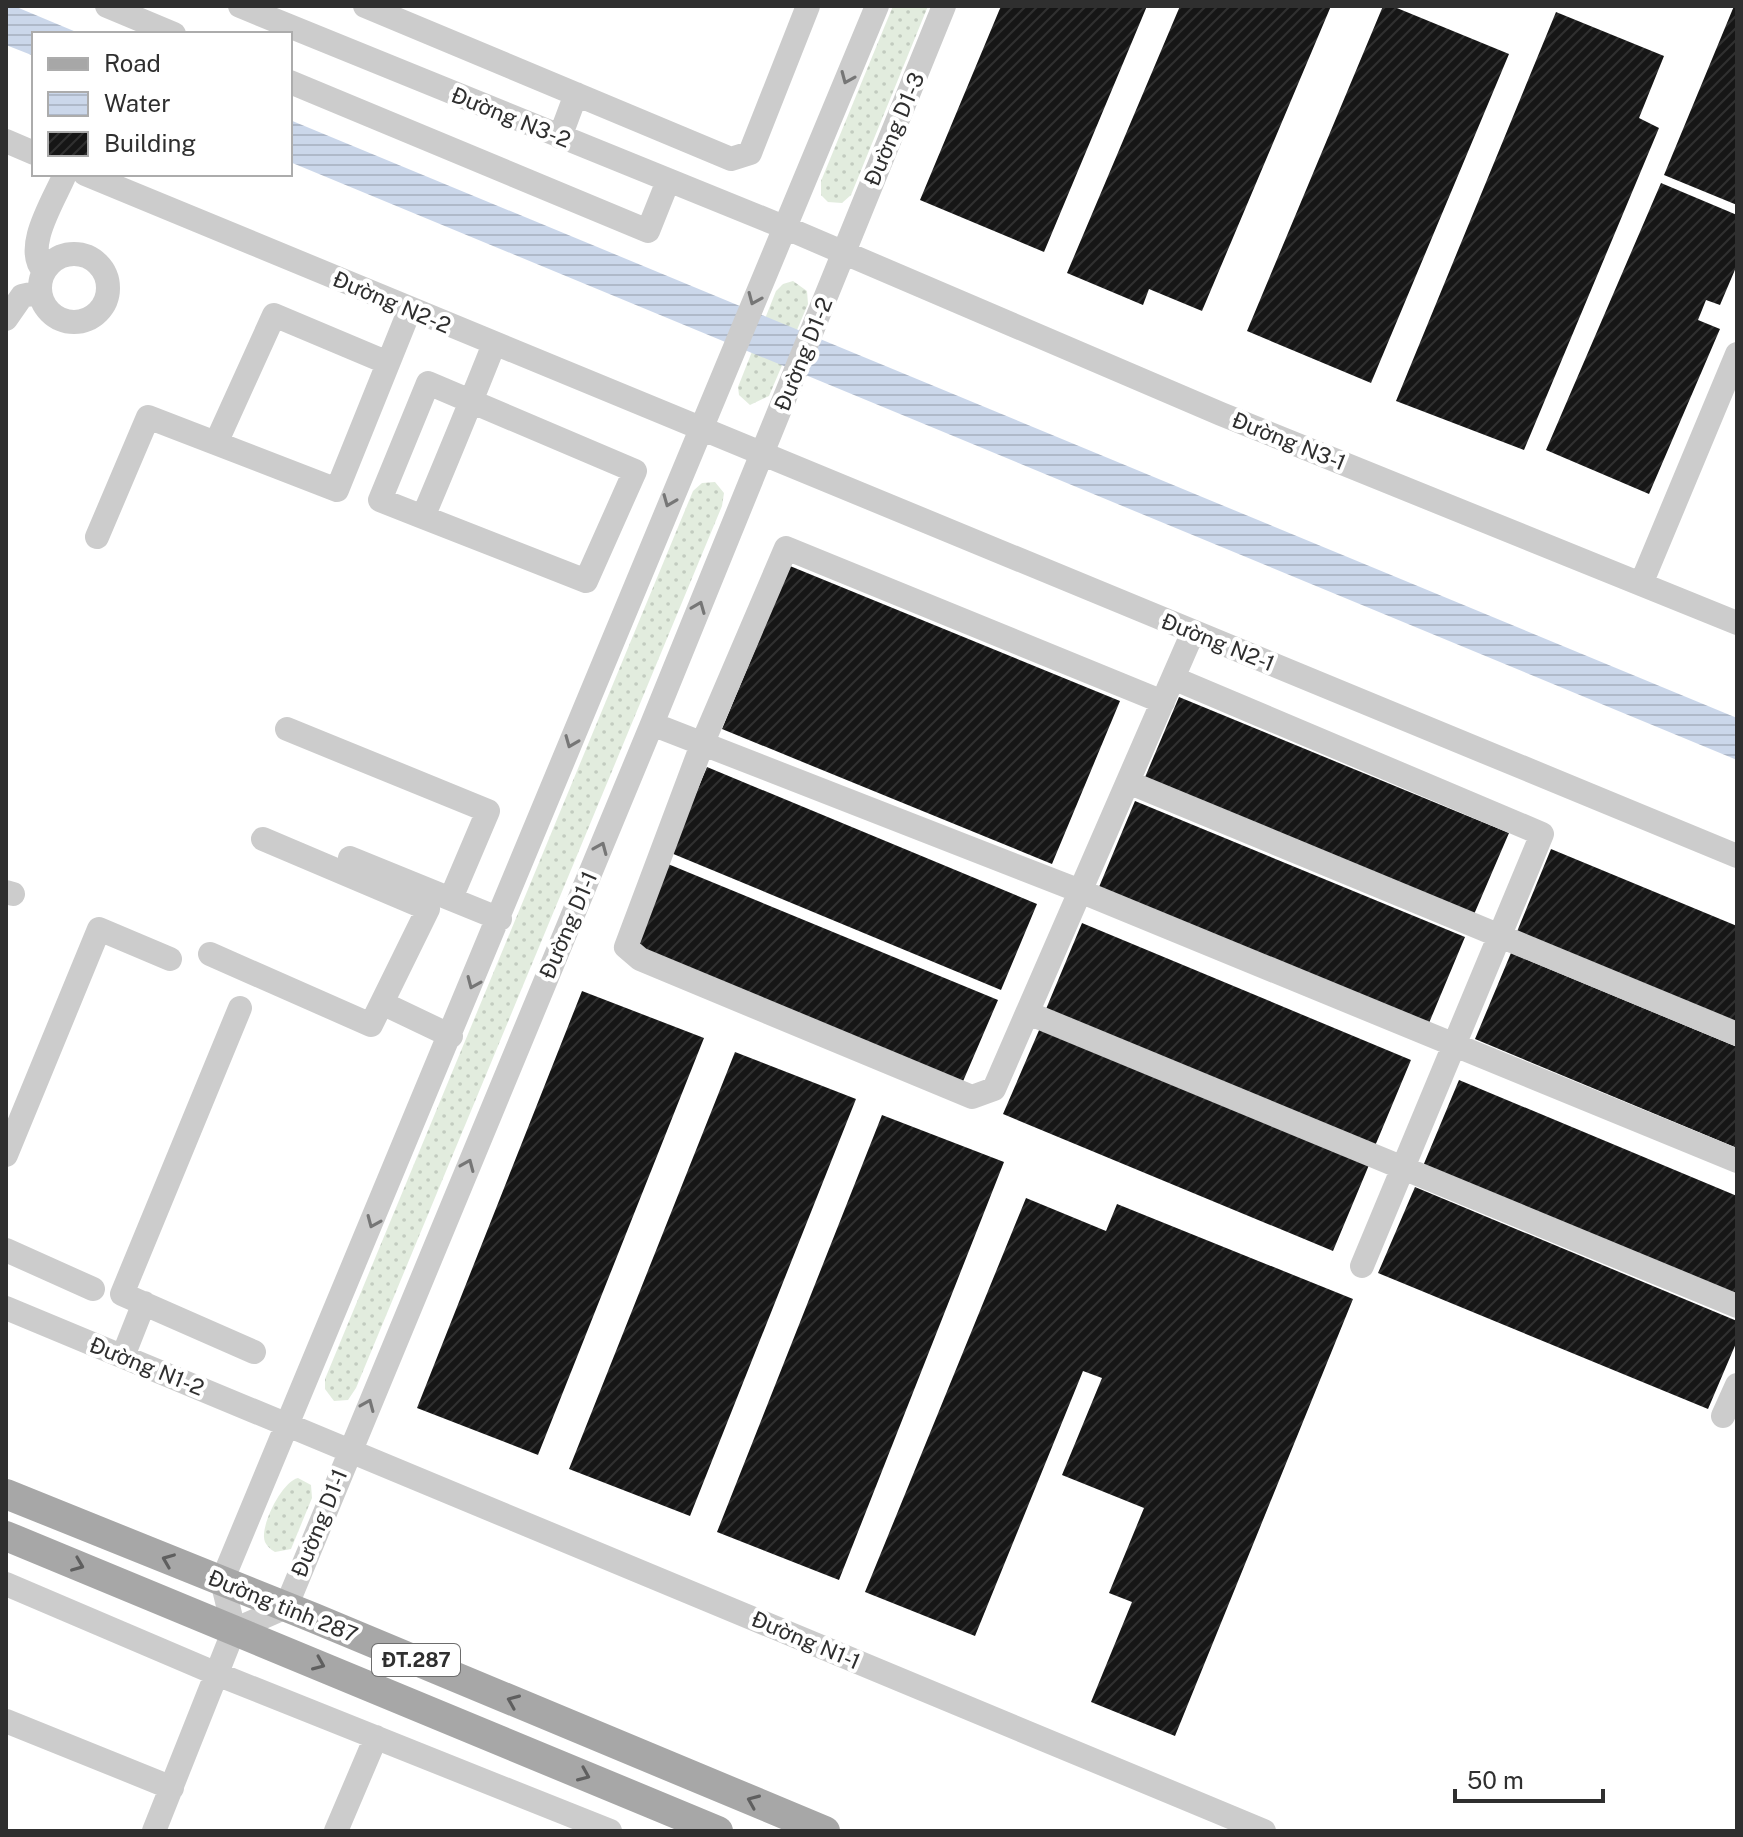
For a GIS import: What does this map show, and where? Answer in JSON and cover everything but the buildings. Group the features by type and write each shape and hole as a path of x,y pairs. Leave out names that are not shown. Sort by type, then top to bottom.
{"main road":[{"name":"Đường tỉnh 287","path":"6,1494 825,1831"},
{"name":"Đường tỉnh 287","path":"6,1536 718,1831"}],"street":[{"path":"107,6 169,32"},
{"name":"Đường N3-2","path":"240,6 784,227"},
{"path":"365,6 731,159 750,153 808,6"},
{"path":"154,1831 234,1630 222,1581 500,919 699,429 877,6"},
{"name":"Đường D1-3","path":"844,251 944,6"},
{"path":"292,83 648,231 668,181"},
{"path":"560,137 576,94"},
{"path":"6,141 32,152"},
{"path":"6,319 22,296 42,282 36,245 64,176"},
{"name":"Đường N2-2","path":"90,176 699,429"},
{"name":"Đường N3-1","path":"784,227 1221,414 1737,623"},
{"name":"Đường D1-2","path":"762,456 844,251"},
{"path":"97,537 148,417 337,490 410,309"},
{"path":"216,443 274,315 388,363"},
{"path":"423,517 494,344"},
{"path":"1641,584 1737,354"},
{"path":"428,383 635,471 586,581 423,517 380,500 428,383"},
{"name":"Đường N2-1","path":"699,429 1737,856"},
{"name":"Đường D1-1","path":"234,1630 286,1607 762,456"},
{"path":"1163,702 786,548 703,742 626,939 629,953 972,1097 994,1089 1028,1013 1080,891 1163,702 1193,632"},
{"path":"1173,678 1542,834 1451,1046 1362,1266"},
{"path":"652,724 1080,891 1737,1161"},
{"path":"287,729 488,811 451,898"},
{"path":"1128,782 1737,1034"},
{"path":"210,954 371,1025 428,909 259,830 451,898 500,919"},
{"path":"6,1155 99,929 170,959"},
{"path":"382,1003 451,1036"},
{"path":"240,1008 122,1294 254,1352"},
{"path":"1028,1013 1737,1306"},
{"path":"6,1250 93,1289"},
{"path":"123,1356 144,1303"},
{"name":"Đường N1-2","path":"6,1308 349,1450"},
{"path":"1723,1416 1737,1385"},
{"name":"Đường N1-1","path":"349,1450 1264,1831"},
{"path":"6,1584 217,1674 610,1831"},
{"path":"6,1721 172,1788"},
{"path":"336,1831 376,1737"}],"green space":[{"path":"893,6 928,6 851,195 842,203 828,202 821,195 821,181"},
{"path":"793,281 807,291 808,304 769,396 750,405 739,395 738,387 776,291 783,284"},
{"path":"715,482 724,493 722,506 356,1388 348,1400 334,1401 325,1389 325,1379 693,491 702,483"},
{"path":"298,1478 311,1485 312,1498 291,1549 275,1552 264,1540 267,1522 280,1494"}],"water":[{"path":"6,6 14,6 76,32 32,32 32,55 6,45"},
{"path":"292,121 1737,718 1737,760 292,163"}]}
